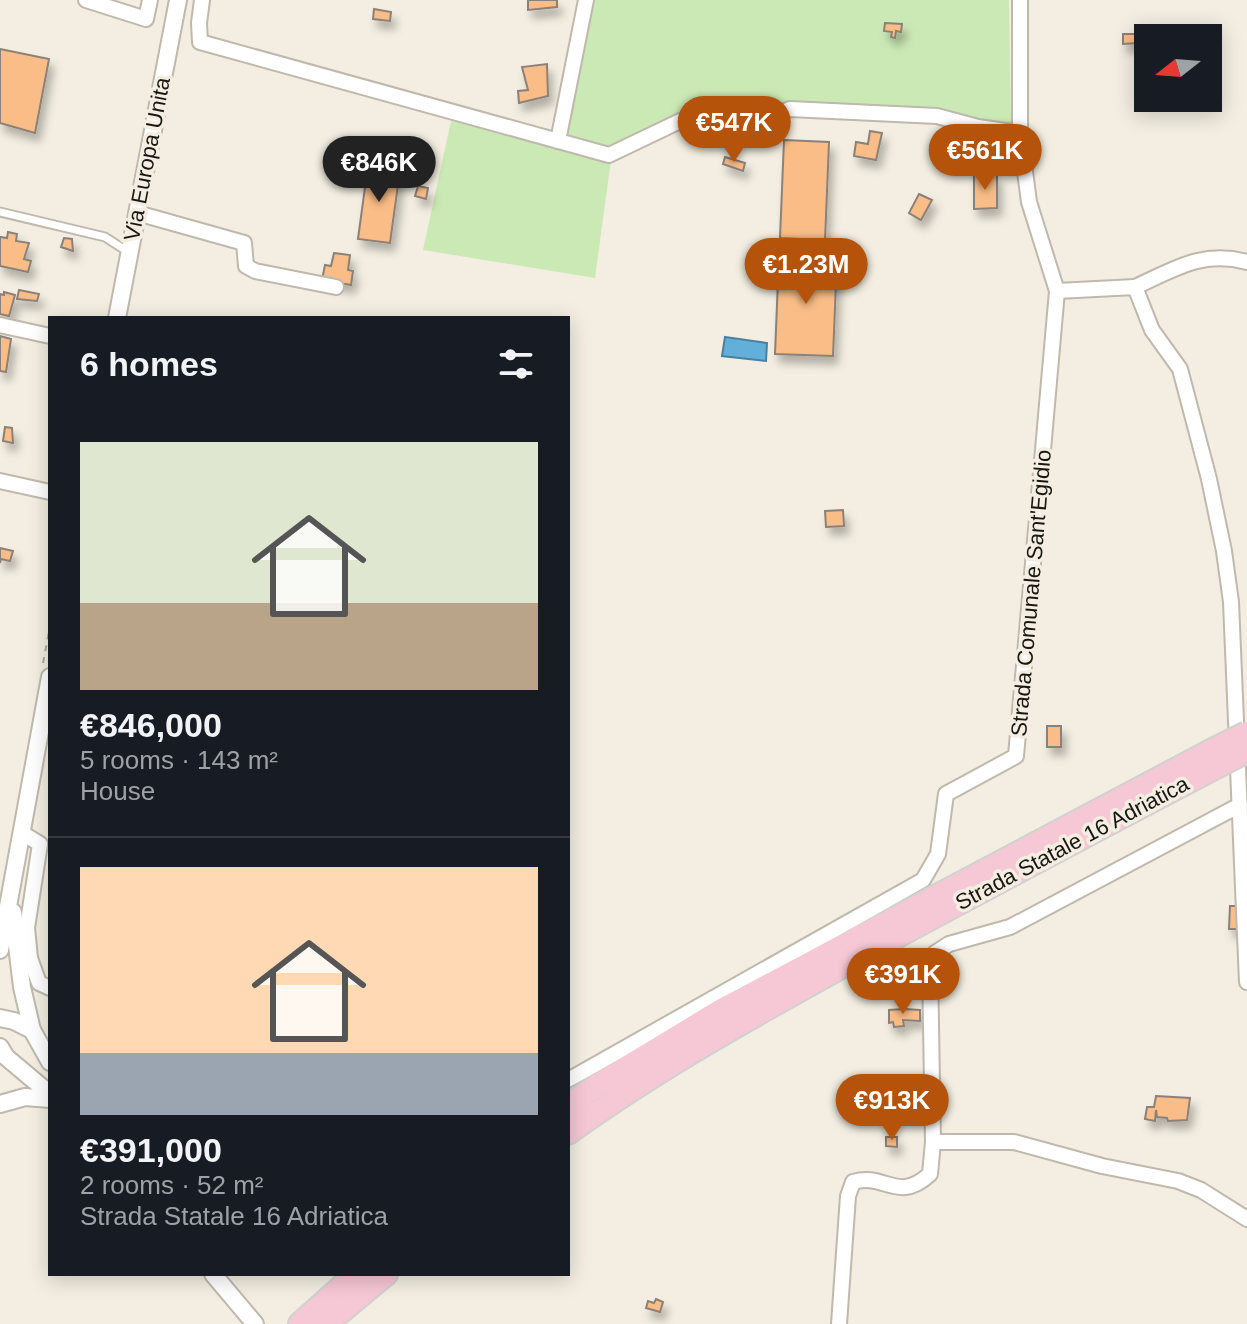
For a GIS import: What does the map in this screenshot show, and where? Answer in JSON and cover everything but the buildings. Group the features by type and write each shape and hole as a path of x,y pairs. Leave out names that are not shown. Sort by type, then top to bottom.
{"highway":[{"name":"Strada Statale 16 Adriatica","path":"570,1132 614,1100 731,1027 1213,759 1247,733"},
{"name":"Strada Statale 16 Adriatica","path":"570,1105 720,1011 1213,759 1247,751"},
{"path":"300,1324 354,1276"},
{"path":"326,1324 384,1276"}],"street":[{"path":"86,0 146,19 150,0"},
{"name":"Via Europa Unita","path":"117,316 178,0"},
{"path":"202,0 200,42 609,155 680,121 745,126 790,109 937,116 978,127 1020,133"},
{"path":"558,141 586,0"},
{"name":"Strada Comunale Sant'Egidio","path":"570,1079 923,880 938,854 946,794 1016,756 1057,291 1029,202 1020,133 1020,0"},
{"path":"137,213 244,243 246,266 255,271 336,287"},
{"path":"1057,291 1135,287 1197,259 1226,257 1247,262"},
{"path":"1135,287 1152,330 1180,369 1224,551 1231,602 1247,982"},
{"path":"0,325 48,336"},
{"path":"0,481 48,492"},
{"path":"0,950 6,890 22,833 48,688"},
{"path":"839,1324 848,1196 853,1182 862,1179 903,1188 917,1185 930,1174 933,1142 930,966 935,953 949,944 1010,927 1240,805"},
{"path":"22,833 40,844 27,928 30,958 39,983 48,987"},
{"path":"6,890 32,1030 48,1058"},
{"path":"0,1018 32,1030"},
{"path":"0,1047 6,1057 48,1095"},
{"path":"0,1104 25,1097 48,1097"},
{"path":"933,1142 1014,1142 1102,1166 1178,1181 1201,1190 1247,1219"},
{"path":"215,1276 252,1320"}],"lane":[{"path":"0,212 105,237 130,250"}],"green space":[{"path":"593,0 1009,0 1011,126 941,110 790,101 744,118 677,114 606,148 565,137"},
{"path":"451,121 611,160 595,278 423,250"}],"water":[{"path":"725,337 767,343 766,361 722,356"}]}
